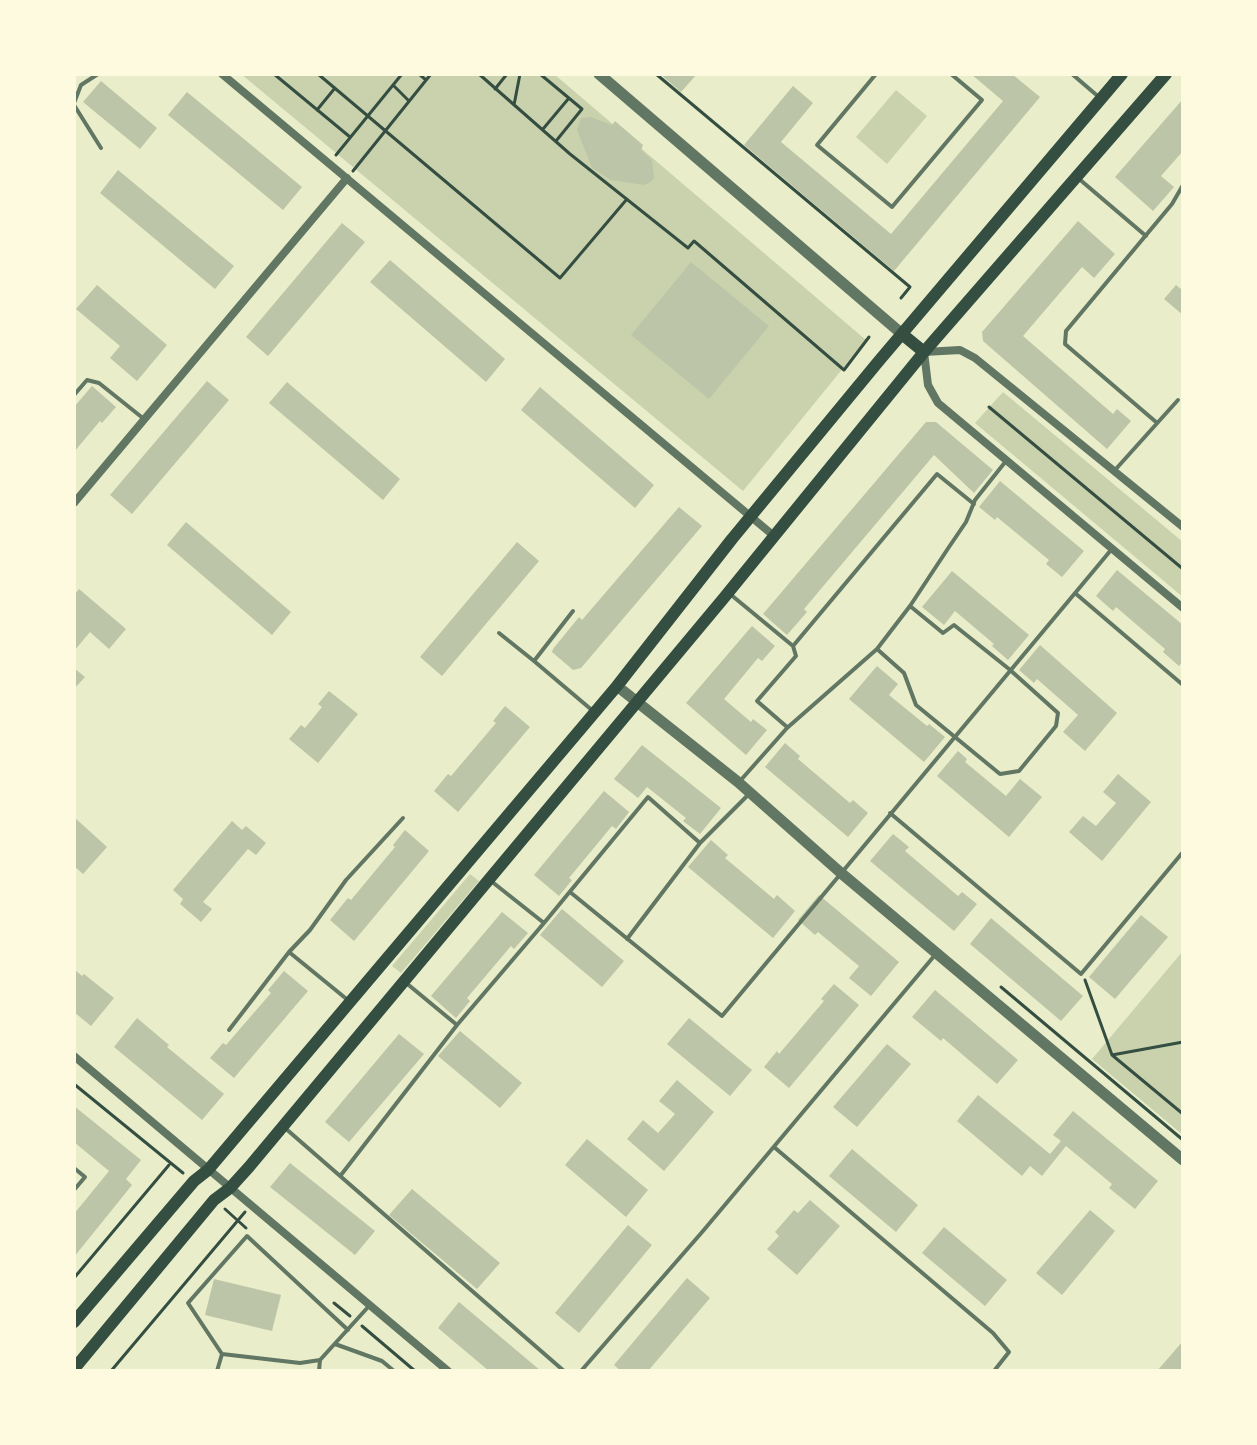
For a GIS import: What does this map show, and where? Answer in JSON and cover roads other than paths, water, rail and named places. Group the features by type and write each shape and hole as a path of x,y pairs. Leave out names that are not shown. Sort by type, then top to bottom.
{"main road":[{"path":"74,1322 194,1181 208,1170 617,686 902,334 1122,74"},
{"path":"74,1369 637,703 924,352 1166,74"},
{"path":"902,334 924,352"}],"street":[{"path":"222,74 774,536"},
{"path":"599,74 902,334"},
{"path":"74,503 347,178"},
{"path":"1183,527 975,358 960,350 924,352 928,385 938,403 1183,608"},
{"path":"617,686 738,782 841,873 1183,1160"},
{"path":"74,1056 448,1371"}],"lane":[{"path":"98,74 81,85 74,104 101,148"},
{"path":"876,74 817,145 892,207 982,100 951,74"},
{"path":"1072,74 1101,99"},
{"path":"1077,177 1146,236"},
{"path":"1156,422 1065,344 1066,331 1172,204 1183,185"},
{"path":"74,395 87,380 99,383 144,419"},
{"path":"1115,470 1178,400"},
{"path":"738,782 787,728 877,649 910,606 966,522 974,504 1007,461"},
{"path":"793,646 937,474 974,504"},
{"path":"570,892 722,1016 1112,548"},
{"path":"1074,592 1183,685"},
{"path":"728,593 793,646 796,656 757,701 787,728"},
{"path":"877,649 904,673 916,705 1000,774 1019,771 1056,726 1058,713 1009,669 954,625 943,633 910,606"},
{"path":"534,661 573,611"},
{"path":"499,633 594,711"},
{"path":"627,939 700,843 750,793"},
{"path":"341,1175 457,1025 648,797 700,843"},
{"path":"890,813 1081,974 1183,852"},
{"path":"229,1030 346,880 403,818"},
{"path":"489,879 544,923"},
{"path":"289,952 350,1002"},
{"path":"581,1371 937,953"},
{"path":"404,981 457,1025"},
{"path":"282,1126 564,1371"},
{"path":"774,1147 993,1333 1009,1352 994,1371"},
{"path":"74,1168 85,1177 74,1190"},
{"path":"320,1360 300,1363 222,1354 188,1303 247,1236 348,1330"},
{"path":"319,1371 320,1360 369,1306"},
{"path":"335,1344 382,1361 394,1371"},
{"path":"217,1371 222,1354"}]}
